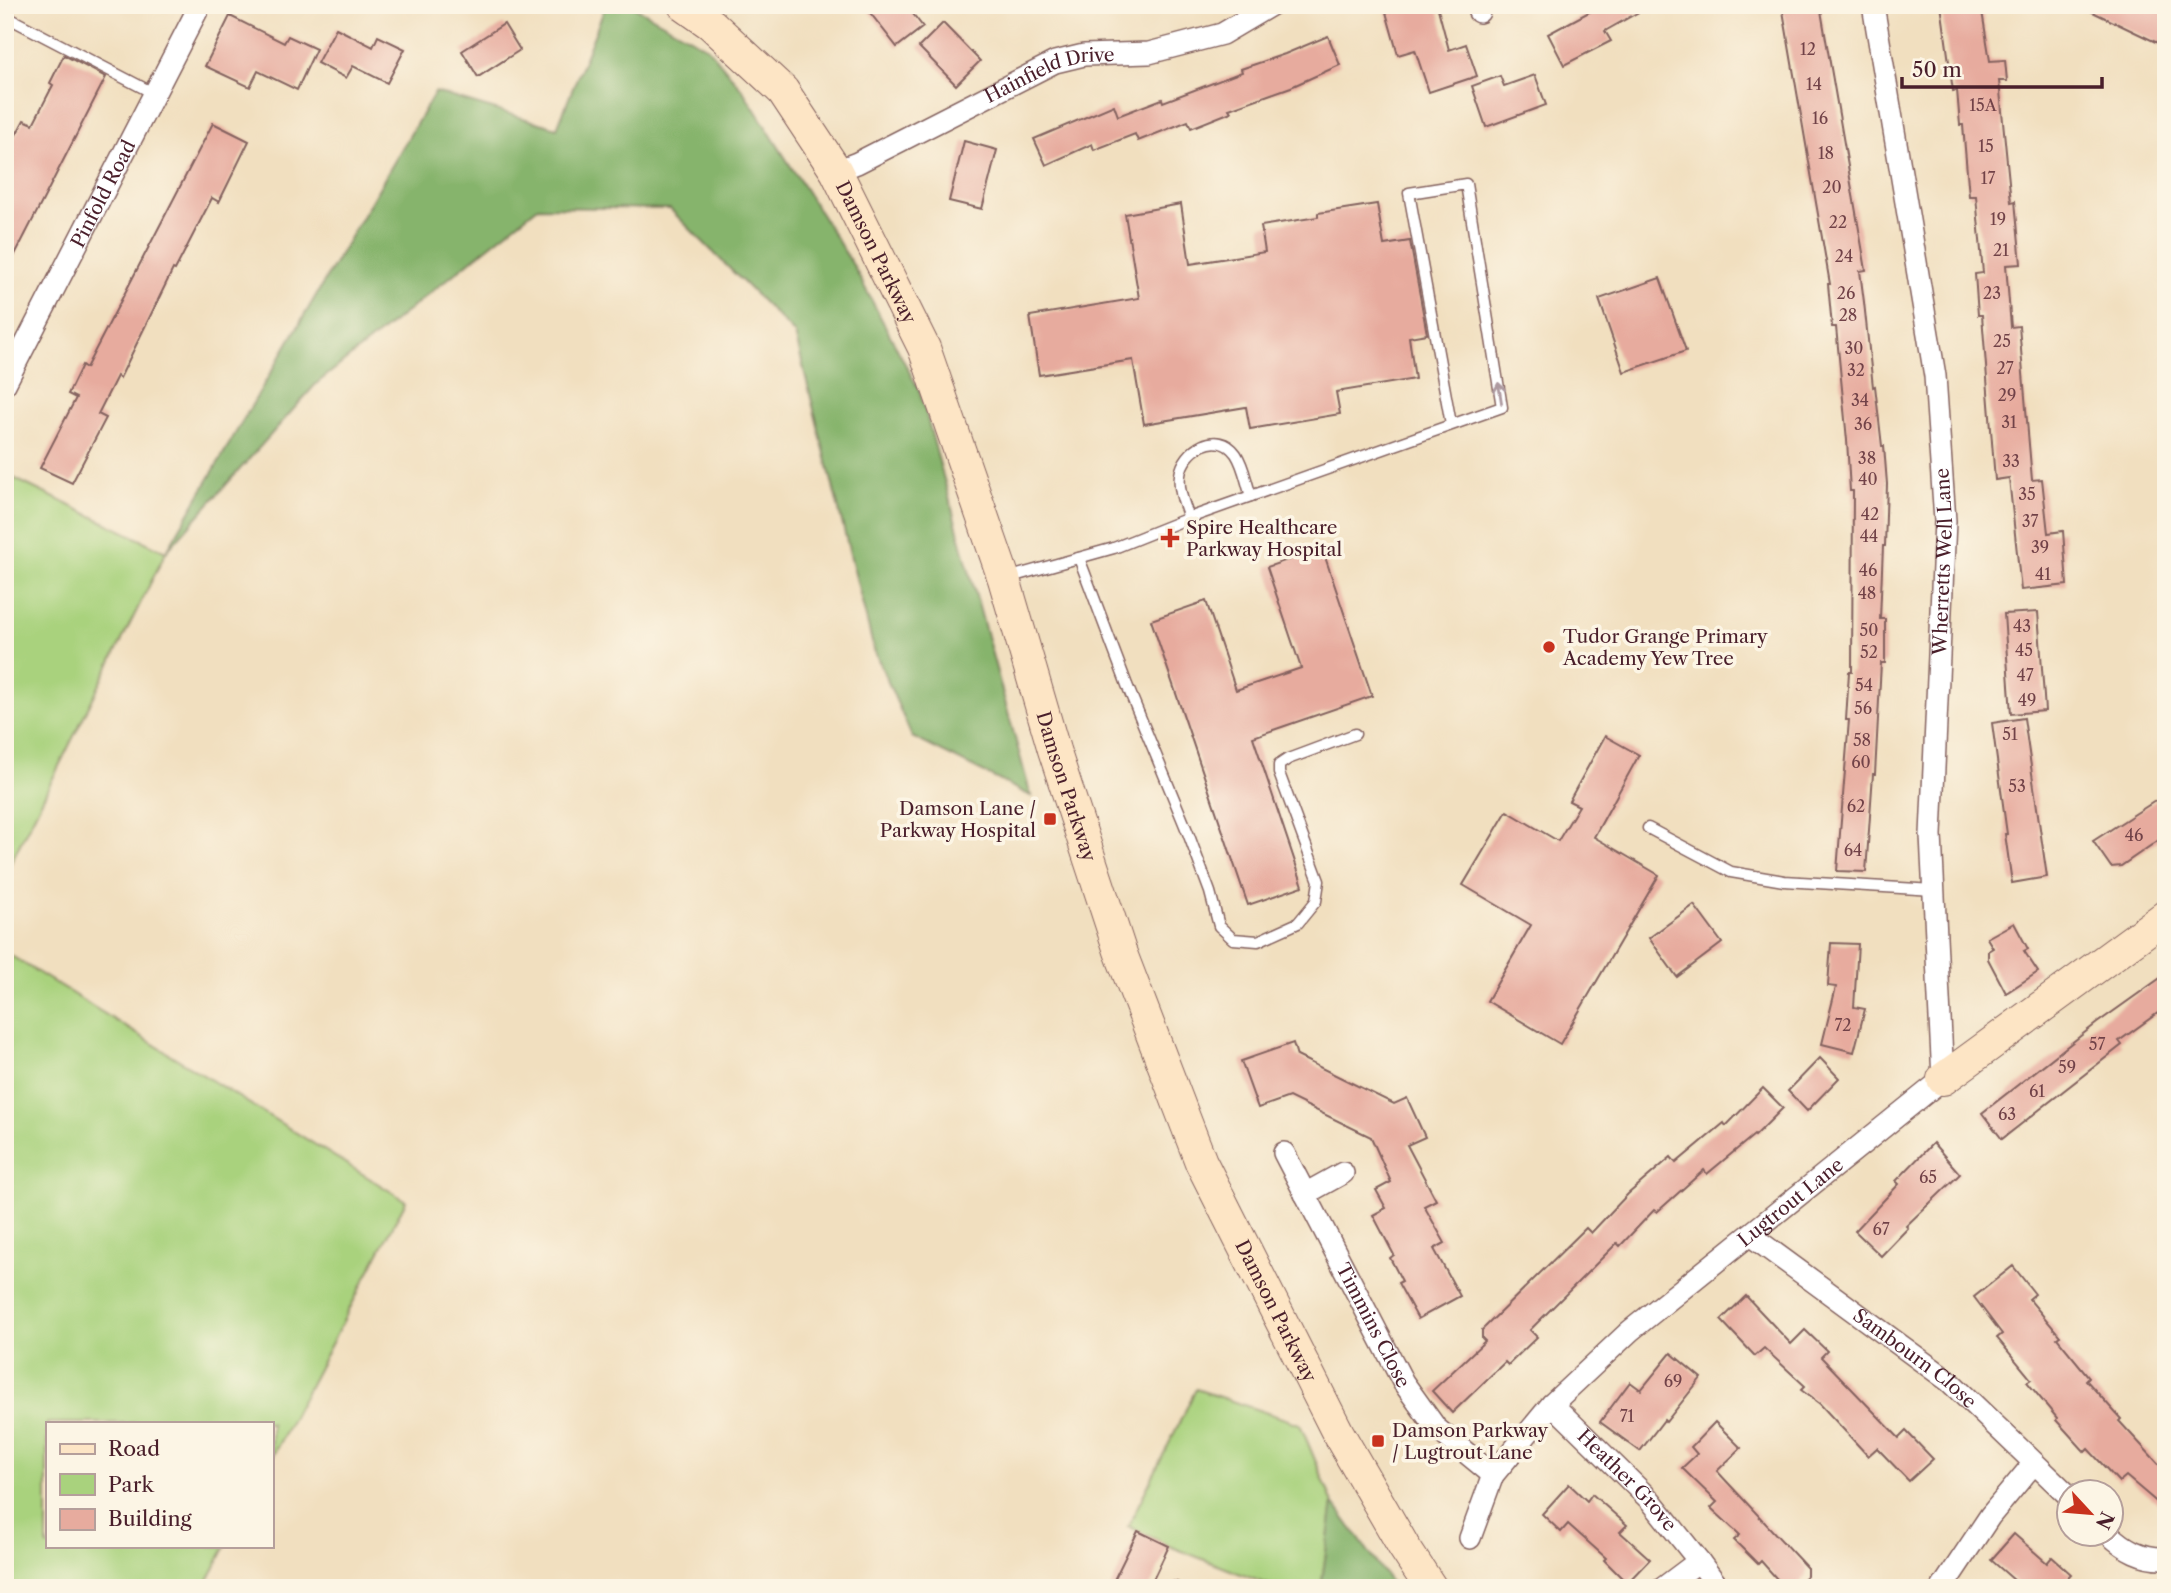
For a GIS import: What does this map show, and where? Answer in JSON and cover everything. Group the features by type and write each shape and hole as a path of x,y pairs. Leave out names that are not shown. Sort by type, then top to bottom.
{"street":[{"name":"Pinfold Road","path":"5,384 200,5"},
{"name":"Damson Parkway","path":"684,5 711,24 783,91 836,171 924,348 1004,579 1054,750 1120,951 1201,1162 1338,1433 1404,1548 1431,1588"},
{"name":"Hainfield Drive","path":"836,171 857,163 1055,62 1084,55 1149,53 1222,34 1271,5"},
{"name":"Wherretts Well Lane","path":"1873,5 1935,376 1945,521 1931,835 1943,1079"},
{"name":"Lugtrout Lane","path":"1470,1538 1493,1475 1552,1404 1630,1331 1943,1079 2166,916"},
{"name":"Timmins Close","path":"1284,1153 1403,1382 1436,1428 1493,1475"},
{"path":"1305,1194 1343,1173"},
{"name":"Sambourn Close","path":"1750,1235 1950,1381 2056,1484"},
{"name":"Heather Grove","path":"1552,1404 1651,1501 1719,1588"},
{"path":"1942,1588 1990,1516 2034,1463"},
{"path":"2126,1548 2154,1559 2166,1559"},
{"path":"1663,1588 1699,1561"}],"lane":[{"path":"5,16 155,94"},
{"path":"1004,579 1114,548 1189,518 1502,407 1466,184 1409,193 1451,424"},
{"path":"1189,518 1182,497 1180,474 1184,460 1198,446 1223,444 1234,451 1251,496"},
{"path":"1079,558 1127,685 1188,833 1210,892 1219,926 1233,939 1258,941 1298,923 1316,901 1320,881 1279,773 1279,765 1288,759 1355,734"},
{"path":"1648,828 1731,872 1784,881 1934,890"}],"green space":[{"path":"606,5 631,5 708,48 742,89 853,265 920,392 1031,796 912,737 874,650 795,334 670,209 538,207 316,384 166,552 435,92 557,128"},
{"path":"5,474 166,552 5,874"},
{"path":"5,952 406,1201 273,1455 273,1422 46,1422 46,1548 225,1548 204,1588 5,1588"},
{"path":"1196,1389 1300,1424 1333,1503 1321,1588 1277,1588 1169,1546 1128,1526"},
{"path":"1333,1503 1395,1588 1321,1588"}],"building":[{"path":"864,5 906,5 923,27 897,47"},
{"path":"1384,5 1437,5 1449,50 1466,44 1477,76 1429,92 1415,50 1398,55"},
{"path":"1602,5 1651,5 1605,31 1611,41 1564,65 1548,34"},
{"path":"1782,5 1820,5 1866,270 1860,271 1873,387 1875,386 1884,446 1887,484 1880,619 1885,619 1885,663 1881,663 1866,872 1837,871 1849,720 1846,720 1849,672 1852,672 1853,491 1850,491 1836,327 1832,327 1830,284"},
{"path":"1941,5 1981,5 1990,61 2005,60 2007,81 1999,81 2011,202 2015,201 2021,264 2006,265 2011,327 2019,326 2032,480 2042,479 2048,533 2063,531 2067,585 2021,590 2009,478 1995,480 1982,315 1978,315 1975,274 1983,273 1976,196 1969,196 1963,125 1960,125 1957,90 1953,91"},
{"path":"2078,5 2166,5 2166,47 2143,36"},
{"path":"230,16 284,43 288,36 316,49 297,90 258,71 250,87 205,66"},
{"path":"943,23 980,61 956,85 919,47"},
{"path":"504,24 520,50 478,77 462,51"},
{"path":"336,28 373,47 378,36 405,49 387,83 353,66 346,78 317,63"},
{"path":"1328,36 1340,65 1291,87 1229,109 1231,112 1191,128 1188,121 1138,141 1135,134 1094,150 1092,144 1046,165 1034,139 1114,105 1118,116 1162,99 1163,102"},
{"path":"64,55 106,77 5,274 5,155 24,120 33,124 53,85 50,83"},
{"path":"1535,75 1546,105 1486,127 1472,86 1500,76 1504,86"},
{"path":"213,123 249,141 219,202 212,198 175,270 173,269 120,378 117,376 98,414 106,418 72,483 40,468 76,398 68,394 82,365 86,368"},
{"path":"964,141 997,150 982,209 949,201"},
{"path":"1181,204 1190,264 1265,252 1261,226 1318,217 1318,213 1377,204 1384,245 1410,241 1427,334 1409,337 1415,379 1336,392 1340,414 1250,429 1246,407 1144,424 1133,360 1039,375 1030,316 1139,298 1125,214"},
{"path":"1660,278 1686,351 1624,372 1599,299"},
{"path":"1322,548 1372,696 1253,737 1303,886 1248,905 1151,620 1206,601 1236,690 1301,668 1267,567"},
{"path":"2038,612 2045,711 2011,714 2004,614"},
{"path":"2024,718 2047,877 2012,883 1992,723"},
{"path":"1605,736 1639,755 1594,837 1659,875 1560,1044 1487,1001 1531,925 1463,885 1507,811 1558,841 1579,806 1569,801"},
{"path":"2166,794 2166,835 2121,866 2111,867 2093,841"},
{"path":"1694,905 1722,943 1677,977 1649,938"},
{"path":"2014,923 2028,949 2024,951 2038,972 2006,993 1988,959 1988,951 1993,948 1987,938"},
{"path":"1831,943 1858,944 1854,1007 1865,1009 1854,1052 1822,1044 1836,987 1828,986"},
{"path":"2166,974 2166,1007 2119,1041 2122,1045 2002,1139 1982,1113 2097,1023"},
{"path":"1293,1043 1297,1056 1394,1104 1407,1098 1425,1137 1407,1145 1436,1200 1424,1206 1445,1243 1434,1249 1460,1296 1418,1319 1398,1283 1402,1281 1390,1258 1394,1255 1373,1215 1386,1208 1376,1190 1391,1182 1371,1137 1289,1097 1258,1108 1241,1061"},
{"path":"1820,1058 1839,1078 1807,1111 1788,1091"},
{"path":"1763,1088 1783,1108 1755,1136 1707,1174 1704,1170 1657,1212 1654,1210 1620,1246 1617,1243 1530,1330 1537,1337 1508,1365 1505,1362 1452,1413 1432,1391 1485,1341 1482,1338 1482,1330 1586,1228 1591,1233 1628,1194 1671,1157 1676,1163 1724,1123 1726,1126"},
{"path":"1933,1143 1960,1174 1906,1226 1908,1228 1881,1256 1855,1231 1899,1184 1896,1181"},
{"path":"2013,1266 2035,1294 2029,1299 2089,1377 2086,1380 2166,1472 2166,1510 2126,1476 2115,1478 2088,1449 2085,1452 2056,1420 2027,1382 2031,1379 1997,1338 2002,1334 1974,1297"},
{"path":"1746,1296 1791,1344 1805,1330 1827,1351 1821,1357 1899,1438 1906,1431 1933,1459 1909,1481 1877,1448 1868,1456 1820,1404 1801,1390 1805,1386 1764,1348 1755,1356 1721,1320"},
{"path":"1671,1353 1701,1378 1640,1451 1600,1422 1630,1382 1641,1390"},
{"path":"1715,1422 1741,1448 1717,1471 1807,1568 1807,1576 1794,1588 1785,1588 1761,1561 1758,1564 1734,1540 1740,1535 1711,1508 1717,1502 1682,1468 1697,1454 1691,1447"},
{"path":"1569,1484 1587,1501 1592,1494 1627,1525 1620,1532 1650,1559 1627,1583 1604,1560 1606,1558 1568,1524 1561,1532 1542,1514"},
{"path":"1138,1531 1169,1546 1149,1588 1110,1588"},
{"path":"2014,1534 2047,1563 2052,1557 2071,1574 2058,1588 2023,1588 1991,1560"}],"place":[{"name":"Spire Healthcare Parkway Hospital","path":"1170,538"},
{"name":"Tudor Grange Primary Academy Yew Tree","path":"1549,647"},
{"name":"Damson Lane / Parkway Hospital","path":"1050,819"},
{"name":"Damson Parkway / Lugtrout Lane","path":"1378,1441"}]}
